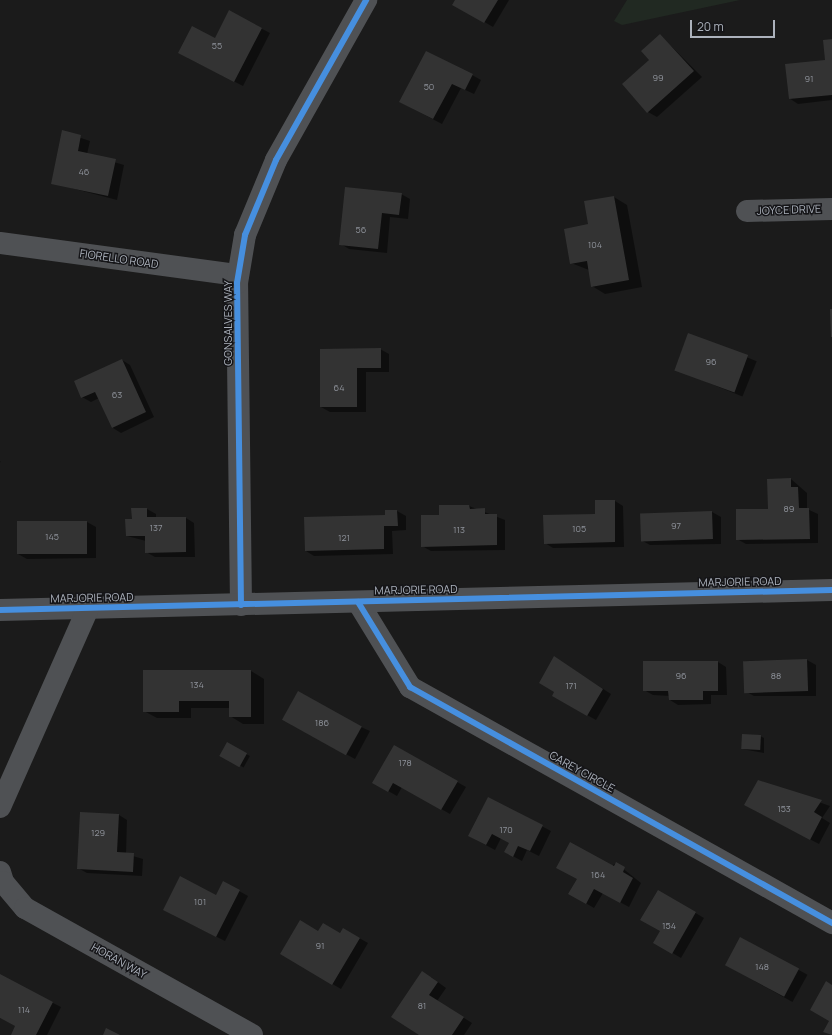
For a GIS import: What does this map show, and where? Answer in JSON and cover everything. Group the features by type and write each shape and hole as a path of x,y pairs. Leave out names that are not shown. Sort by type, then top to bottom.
{"street":[{"name":"GONSALVES WAY","path":"241,605 238,275 245,236 262,190 366,0"},
{"name":"JOYCE DRIVE","path":"747,212 832,209"},
{"name":"FIORELLO ROAD","path":"0,243 238,275"},
{"name":"MARJORIE ROAD","path":"0,610 832,590"},
{"name":"CAREY CIRCLE","path":"358,602 410,687 832,923"},
{"path":"0,807 88,608"},
{"name":"HORAN WAY","path":"0,872 3,882 25,908 252,1035"}],"shaded area":[{"path":"627,0 740,0 622,25 614,21"}],"building":[{"path":"455,0 498,0 484,23 452,5"},
{"path":"229,10 262,28 234,82 178,53 192,26 215,38"},
{"path":"660,34 694,71 647,113 622,84 649,60 641,51"},
{"path":"832,39 832,95 789,99 785,64 825,60 823,40"},
{"path":"426,51 473,74 465,90 452,84 433,119 399,102"},
{"path":"62,130 81,135 78,151 116,159 108,196 51,184"},
{"path":"345,187 402,193 399,215 382,213 378,249 339,245"},
{"path":"614,196 629,280 591,287 587,261 570,264 564,229 588,224 584,201"},
{"path":"830,309 832,309 832,337 831,337"},
{"path":"688,333 748,355 734,392 674,371"},
{"path":"381,348 381,368 357,368 357,407 320,407 320,349"},
{"path":"122,359 146,412 112,428 95,392 81,398 74,381"},
{"path":"791,478 791,487 798,487 799,508 809,508 810,539 736,540 736,509 768,509 767,479"},
{"path":"595,500 615,500 615,542 544,544 543,515 595,514"},
{"path":"439,505 469,505 470,509 485,508 485,514 497,514 497,545 421,547 421,515 439,515"},
{"path":"131,508 147,508 147,517 186,517 186,552 145,553 145,536 126,536 125,519 132,519"},
{"path":"385,510 397,510 398,526 384,526 384,549 305,551 304,517 385,515"},
{"path":"712,511 713,539 641,541 640,514"},
{"path":"17,521 87,521 87,554 17,554"},
{"path":"554,656 603,689 587,716 552,696 554,692 539,683"},
{"path":"807,659 808,691 744,693 743,661"},
{"path":"643,661 718,661 718,691 703,691 703,700 669,700 668,691 643,691"},
{"path":"143,670 251,670 251,717 229,717 229,701 179,701 179,712 143,712"},
{"path":"298,691 362,726 346,755 282,720"},
{"path":"742,734 761,735 760,750 741,749"},
{"path":"227,742 247,753 239,767 219,756"},
{"path":"394,745 458,781 441,810 393,783 388,792 372,783"},
{"path":"758,780 822,800 814,812 822,817 810,840 744,805"},
{"path":"488,797 543,825 530,851 518,846 513,857 504,852 509,843 492,834 486,845 468,836"},
{"path":"80,812 119,814 117,852 134,853 133,872 77,869"},
{"path":"570,842 614,866 616,862 625,867 623,872 633,878 620,903 594,889 586,904 568,894 577,879 556,868"},
{"path":"180,876 216,895 223,881 240,890 216,937 163,910"},
{"path":"658,890 696,912 672,954 653,943 660,931 640,920"},
{"path":"300,920 318,931 323,923 340,933 343,928 360,938 332,985 280,954"},
{"path":"740,937 799,968 784,997 725,965"},
{"path":"422,971 438,982 429,995 464,1017 452,1035 419,1035 391,1017"},
{"path":"0,974 53,1002 36,1035 11,1035 15,1026 0,1018"},
{"path":"826,981 832,985 832,1035 823,1032 829,1021 810,1010"},
{"path":"106,1028 120,1035 103,1035"}],"cycle path":[{"path":"241,605 237,283 245,235 276,160 366,0"},
{"path":"0,610 832,590"},
{"path":"358,602 410,687 832,923"}]}
